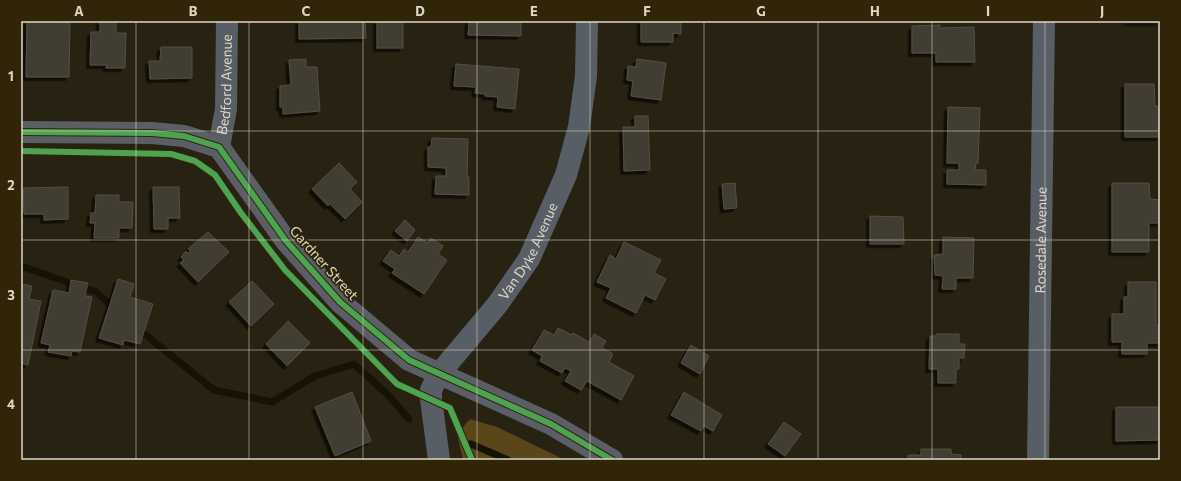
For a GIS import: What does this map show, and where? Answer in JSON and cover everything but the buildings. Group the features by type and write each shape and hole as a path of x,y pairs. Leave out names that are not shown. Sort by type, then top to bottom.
{"street":[{"name":"Bedford Avenue","path":"219,147 226,109 227,21"},
{"name":"Van Dyke Avenue","path":"439,460 431,390 439,374 497,305 529,259 566,175 579,127 586,76 587,21"},
{"name":"Rosedale Avenue","path":"1038,460 1044,21"},
{"path":"21,132 152,133 184,136 219,147"},
{"name":"Gardner Street","path":"219,147 286,240 340,302 409,360 551,424 612,460"}],"path":[{"path":"458,427 472,460"}],"shaded area":[{"path":"470,419 497,427 565,460 463,460 457,434"}],"waterway":[{"path":"21,266 96,292 116,310"},
{"path":"137,328 214,390 272,402 315,376 354,364 387,394 409,419"},
{"path":"471,444 508,460"}],"cycle path":[{"path":"21,132 152,133 184,136 219,147 286,241 340,302 409,360 551,424 612,460"},
{"path":"21,151 171,154 195,161 215,175 241,213 285,270 397,384 450,408 472,460"}]}
